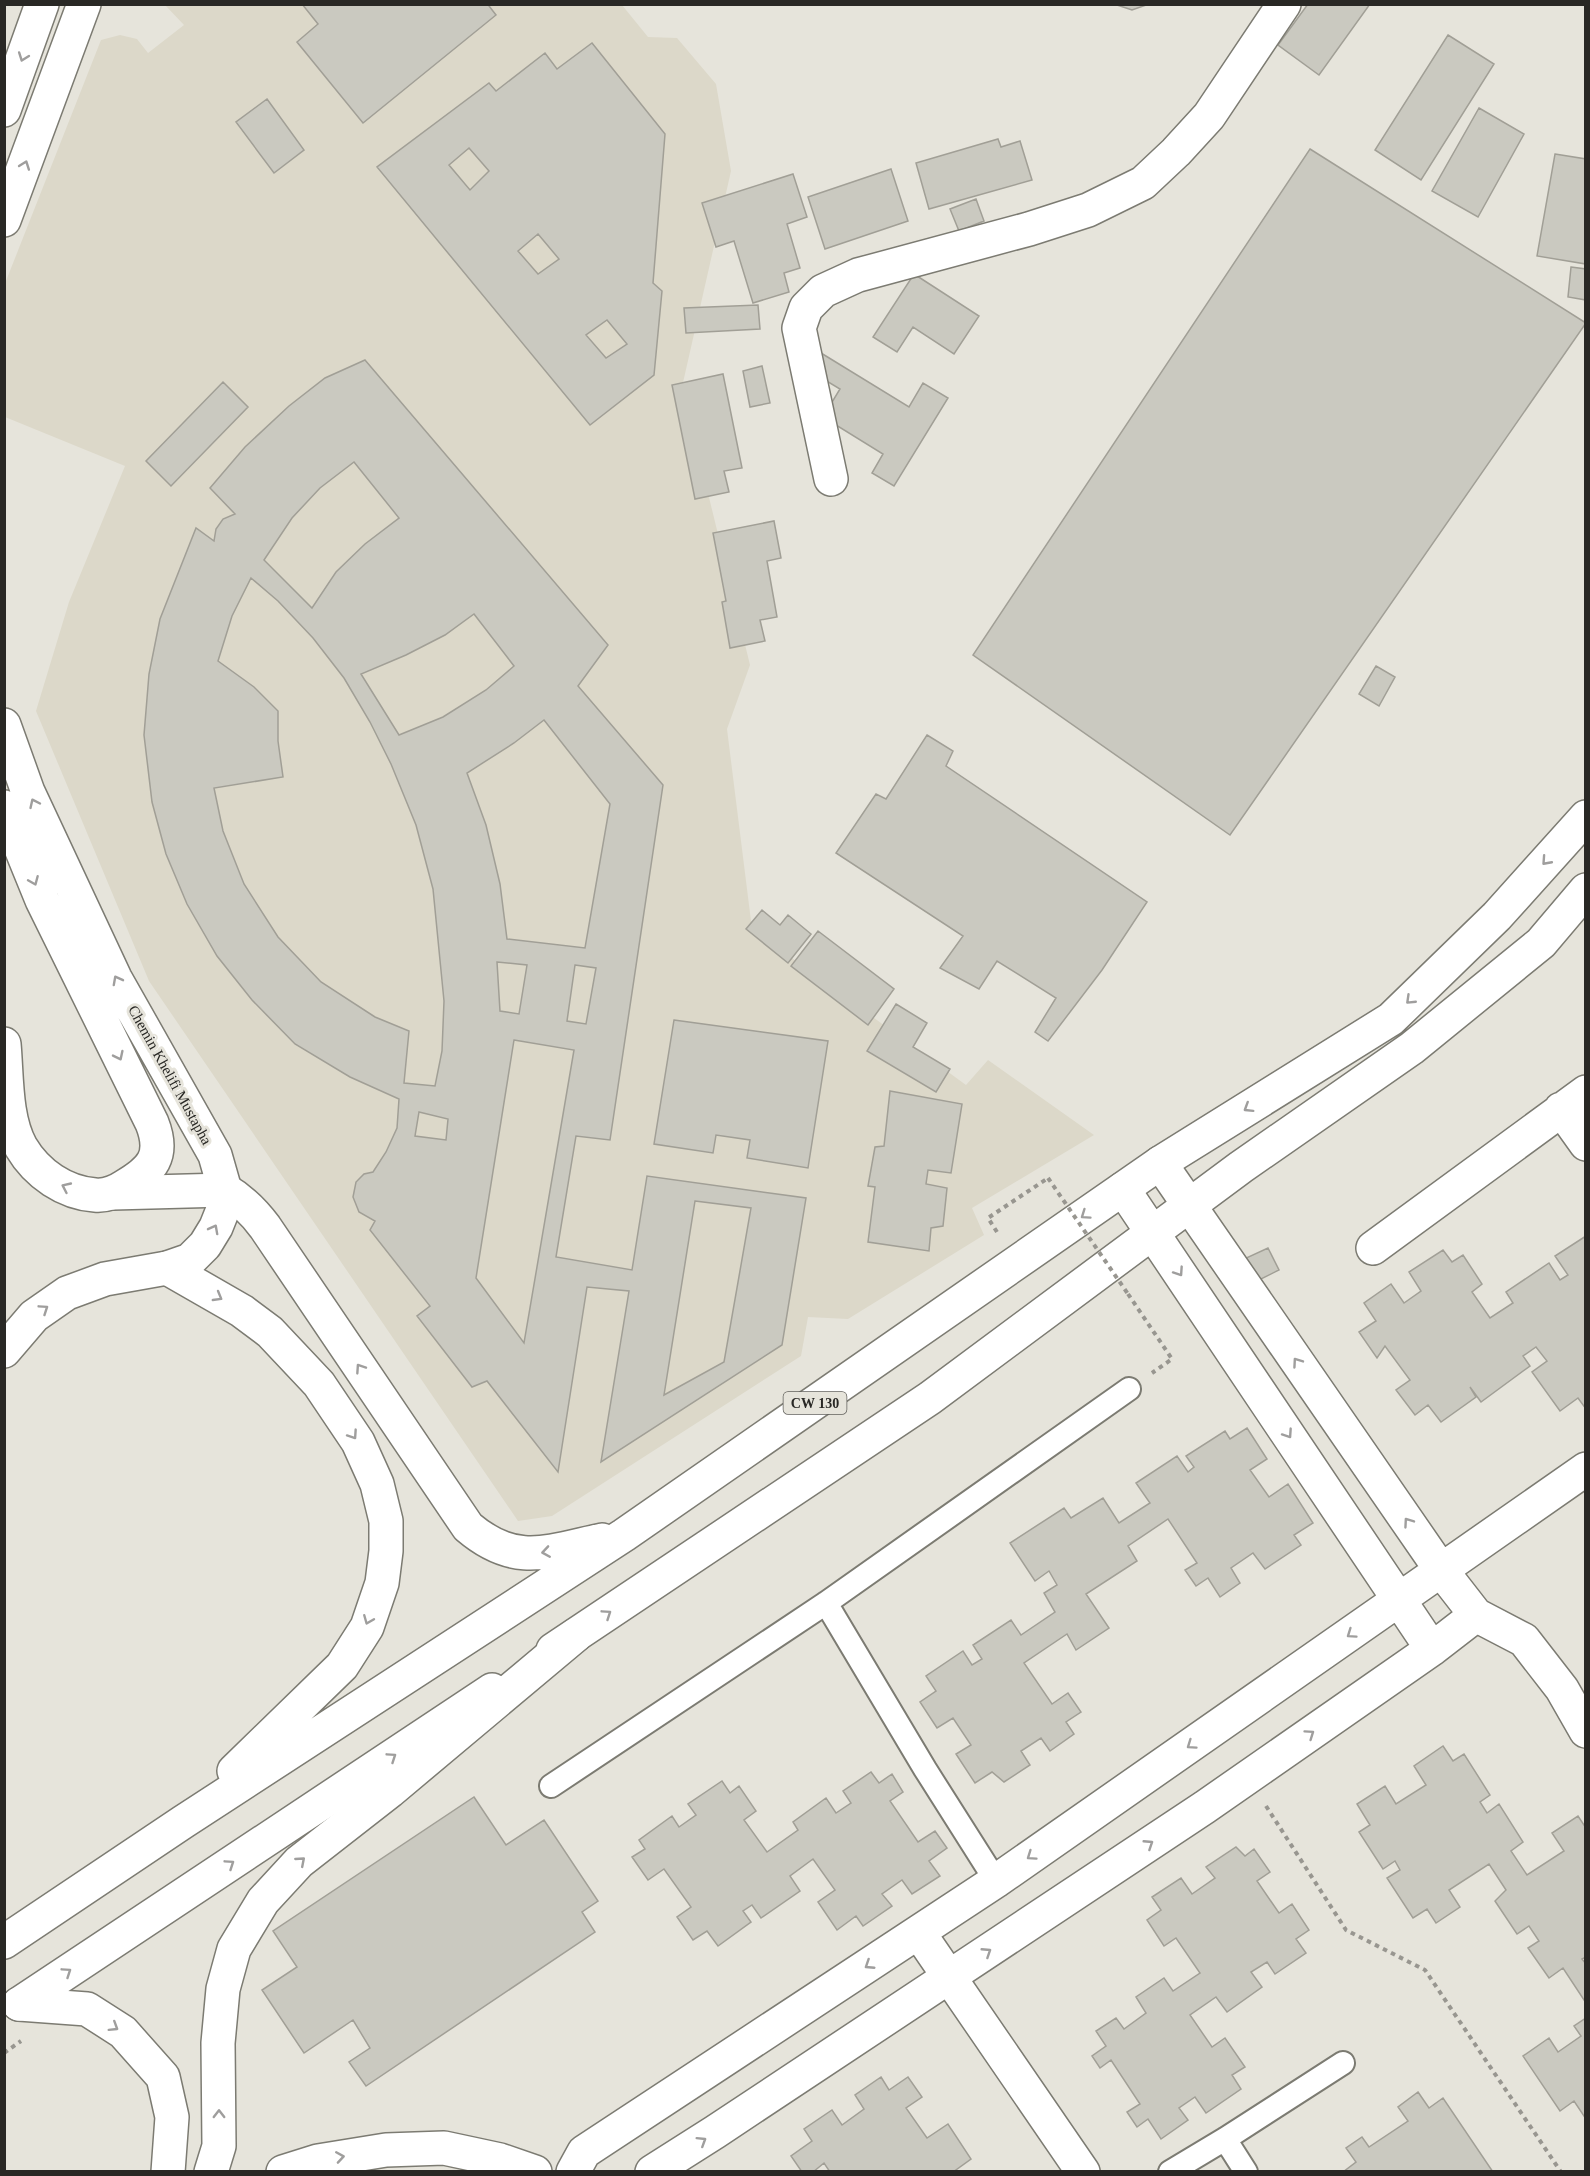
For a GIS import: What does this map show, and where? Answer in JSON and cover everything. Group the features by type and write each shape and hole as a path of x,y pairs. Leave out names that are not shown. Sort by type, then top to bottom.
{"main road":[{"path":"4,110 42,4"},
{"path":"4,220 84,4"},
{"path":"831,479 799,328 806,308 823,291 858,275 1029,229 1088,210 1143,183 1209,116 1284,4"},
{"name":"Chemin Khelifi Mustapha","path":"4,725 28,792 115,978 215,1155 225,1190 224,1207 216,1227 205,1245 190,1260 167,1268 105,1279 67,1293 34,1316 4,1351"},
{"path":"4,807 42,900 157,1134 156,1157 151,1167 142,1176 113,1193"},
{"name":"CW 130","path":"4,1942 183,1822 624,1535 1160,1163 1391,1019 1497,916 1586,817"},
{"path":"12,2009 930,1398 1189,1206 1412,1048 1541,943 1586,890"},
{"path":"4,1044 14,1128 21,1146 33,1164 48,1178 63,1187 98,1196 113,1193 225,1190 249,1206 266,1227 468,1527 484,1541 503,1550 524,1554 545,1553 624,1535"},
{"path":"1373,1248 1573,1101 1586,1144"},
{"path":"1160,1163 1442,1570 1476,1615 1524,1640 1562,1689 1586,1731"},
{"path":"1123,1189 1432,1649"},
{"path":"167,1268 242,1311 270,1332 319,1384 358,1442 377,1484 386,1521 386,1551 382,1583 367,1627 342,1666 183,1822"},
{"path":"573,2172 584,2152 996,1881 1586,1469"},
{"path":"652,2172 1248,1778 1432,1649 1476,1615"},
{"path":"211,2172 219,2146 218,2043 223,1989 234,1949 262,1901 299,1862 390,1791 576,1635"},
{"path":"919,1933 1083,2172"},
{"path":"12,2009 87,2010 123,2032 163,2077 172,2117 168,2172"},
{"path":"283,2172 318,2161 386,2150 444,2148 500,2160 535,2172"}],"lane":[{"path":"551,1786 826,1603 1130,1389"},
{"path":"826,1603 925,1769 996,1881"},
{"path":"1170,2172 1343,2063"},
{"path":"1225,2139 1246,2172"}],"path":[{"path":"988,1218 1048,1178 1172,1359"},
{"path":"1248,1778 1346,1930 1425,1970 1561,2172"}],"shaded area":[{"path":"165,5 622,5 648,37 677,38 716,84 731,171 682,387 750,665 727,729 752,929 966,1085 988,1060 1094,1135 972,1208 984,1235 848,1319 808,1317 801,1356 552,1516 518,1521 149,981 36,711 69,602 125,466 5,417 4,286 101,40 120,35 137,39 148,53 184,25"}],"building":[{"path":"302,4 490,4 489,6 496,15 363,123 297,42 318,24"},
{"path":"1114,4 1149,4 1132,10"},
{"path":"1308,4 1370,4 1319,75 1278,45"},
{"path":"1448,35 1494,64 1421,180 1375,150"},
{"path":"592,43 665,134 653,283 662,291 654,375 590,425 377,167 489,83 496,91 545,53 557,69","holes":["469,148 489,171 470,190 449,165","538,234 559,259 538,274 518,251","607,320 627,344 606,358 586,335"]},
{"path":"267,99 304,150 274,173 236,122"},
{"path":"1479,108 1524,134 1478,217 1432,191"},
{"path":"998,139 1001,147 1020,141 1032,180 929,209 916,163"},
{"path":"1310,149 1586,323 1230,835 973,655"},
{"path":"1555,154 1586,159 1586,264 1537,256"},
{"path":"891,169 908,221 825,249 808,197"},
{"path":"793,174 807,217 787,224 800,268 784,273 789,292 753,303 734,241 716,247 702,203"},
{"path":"976,199 984,221 959,231 950,209"},
{"path":"1571,267 1586,269 1586,300 1568,297"},
{"path":"914,274 979,316 954,354 913,327 897,352 873,337"},
{"path":"758,305 760,329 686,333 684,308"},
{"path":"821,353 909,407 923,383 948,398 894,486 872,473 883,454 823,417 840,389 810,371"},
{"path":"365,360 608,645 578,686 663,785 610,1140 576,1136 556,1257 632,1270 647,1176 806,1198 782,1345 601,1462 629,1291 587,1287 558,1472 487,1381 472,1387 417,1316 430,1306 370,1230 375,1221 359,1212 353,1197 356,1182 364,1174 373,1172 386,1152 397,1128 399,1099 350,1077 295,1044 252,1000 217,956 187,904 166,854 152,802 144,735 149,674 160,619 196,528 214,541 216,529 223,519 235,514 210,488 245,447 289,406 325,378","holes":["354,462 399,518 365,544 336,572 312,608 264,560 292,518 320,488","251,578 278,601 313,638 344,678 370,722 391,764 416,825 433,889 444,1001 442,1051 435,1086 404,1083 409,1031 375,1017 321,982 278,937 244,884 223,831 214,788 283,777 278,741 278,711 254,687 218,661 232,616","474,614 514,666 486,690 443,717 399,735 361,674 445,635","544,720 610,804 585,948 507,939 500,884 486,825 467,773 514,743","497,962 527,965 519,1014 500,1011","575,965 596,968 586,1024 567,1021","514,1040 574,1050 524,1343 476,1278","419,1112 448,1119 446,1140 415,1136","695,1201 751,1208 724,1362 664,1395"]},
{"path":"762,366 770,403 750,407 743,371"},
{"path":"723,374 742,468 724,471 729,492 695,499 672,385"},
{"path":"223,382 248,407 171,486 146,461"},
{"path":"774,521 781,558 767,561 777,617 760,620 765,641 730,648 722,602 726,601 713,533"},
{"path":"1376,666 1395,677 1379,706 1359,694"},
{"path":"927,735 953,751 946,766 1147,902 1102,970 1048,1041 1035,1032 1056,998 997,961 979,989 940,968 963,936 836,853 876,794 886,799"},
{"path":"762,910 780,925 788,915 811,934 788,963 746,929"},
{"path":"818,931 894,989 868,1025 791,966"},
{"path":"896,1004 927,1023 913,1047 950,1069 936,1092 867,1051"},
{"path":"674,1020 828,1041 808,1168 747,1158 750,1140 716,1135 713,1153 654,1144"},
{"path":"890,1091 962,1104 951,1173 928,1170 926,1184 947,1188 943,1226 931,1228 929,1251 868,1242 875,1187 868,1186 875,1147 884,1146"},
{"path":"1586,1236 1586,1409 1578,1398 1560,1411 1532,1372 1547,1361 1536,1347 1523,1356 1530,1366 1481,1402 1470,1387 1476,1397 1441,1422 1428,1405 1415,1415 1396,1390 1410,1380 1385,1346 1377,1358 1359,1332 1376,1321 1364,1303 1391,1284 1404,1303 1421,1291 1409,1272 1443,1250 1452,1262 1463,1255 1482,1284 1472,1292 1490,1318 1513,1303 1506,1292 1549,1263 1560,1280 1568,1275 1555,1256"},
{"path":"1268,1248 1279,1270 1255,1282 1244,1259"},
{"path":"1247,1428 1267,1459 1250,1470 1269,1497 1288,1484 1313,1523 1294,1535 1301,1545 1265,1569 1253,1553 1231,1568 1240,1583 1220,1597 1208,1578 1196,1586 1185,1570 1197,1563 1168,1519 1128,1546 1137,1561 1086,1594 1109,1628 1076,1650 1067,1634 1024,1663 1052,1704 1068,1693 1081,1712 1066,1722 1074,1734 1050,1751 1041,1738 1021,1751 1030,1765 1004,1782 992,1772 975,1783 956,1754 971,1745 953,1718 937,1728 920,1702 936,1691 926,1676 963,1651 972,1665 982,1659 973,1645 1011,1620 1021,1635 1055,1612 1044,1593 1057,1585 1049,1571 1035,1581 1010,1543 1064,1508 1071,1518 1103,1498 1119,1523 1150,1503 1136,1483 1177,1456 1188,1472 1194,1467 1186,1456 1225,1431 1230,1439"},
{"path":"1443,1746 1453,1761 1464,1754 1490,1795 1480,1802 1487,1813 1499,1804 1523,1842 1511,1851 1527,1875 1564,1851 1552,1833 1578,1816 1586,1828 1586,1957 1582,1959 1586,1964 1586,2003 1563,1968 1549,1978 1528,1948 1539,1941 1529,1926 1517,1934 1495,1901 1506,1890 1489,1864 1449,1890 1460,1907 1436,1923 1427,1909 1413,1918 1387,1878 1400,1870 1395,1861 1383,1869 1359,1832 1370,1825 1357,1804 1385,1786 1396,1804 1426,1785 1414,1766"},
{"path":"871,1772 879,1783 892,1774 903,1792 890,1801 918,1842 935,1831 947,1848 929,1861 940,1876 912,1894 902,1880 882,1894 892,1906 863,1926 856,1916 837,1930 818,1902 835,1890 813,1859 790,1876 800,1891 761,1918 752,1905 743,1911 751,1922 718,1946 707,1931 693,1940 677,1917 691,1907 664,1869 648,1880 632,1857 645,1849 639,1840 672,1816 679,1827 696,1815 688,1804 722,1781 730,1793 739,1786 756,1811 744,1820 767,1852 798,1830 793,1822 826,1798 836,1813 851,1803 843,1791"},
{"path":"474,1797 506,1845 544,1820 598,1901 582,1912 595,1932 366,2086 349,2062 370,2048 353,2020 304,2053 262,1990 297,1967 273,1931"},
{"path":"1236,1847 1245,1856 1254,1849 1270,1872 1257,1881 1279,1913 1292,1904 1309,1930 1296,1939 1306,1953 1275,1974 1267,1962 1251,1972 1262,1987 1227,2012 1216,1997 1190,2015 1212,2047 1225,2038 1245,2067 1232,2075 1241,2089 1206,2113 1195,2097 1179,2108 1188,2120 1161,2139 1148,2119 1137,2127 1127,2112 1140,2104 1111,2060 1100,2068 1092,2056 1106,2046 1096,2031 1116,2018 1124,2029 1146,2013 1136,1997 1164,1978 1173,1991 1200,1973 1176,1938 1164,1946 1147,1920 1161,1910 1152,1897 1181,1878 1192,1894 1215,1878 1206,1867"},
{"path":"1586,2018 1586,2119 1574,2101 1560,2111 1523,2056 1549,2038 1558,2052 1581,2036 1574,2026"},
{"path":"881,2077 889,2090 908,2077 922,2097 906,2108 927,2138 948,2124 971,2159 953,2172 830,2172 824,2163 813,2172 802,2172 791,2156 812,2141 804,2129 832,2110 842,2125 864,2109 855,2095"},
{"path":"1418,2092 1429,2108 1443,2098 1493,2172 1343,2172 1356,2162 1346,2148 1362,2137 1369,2147 1408,2121 1398,2107"}]}
